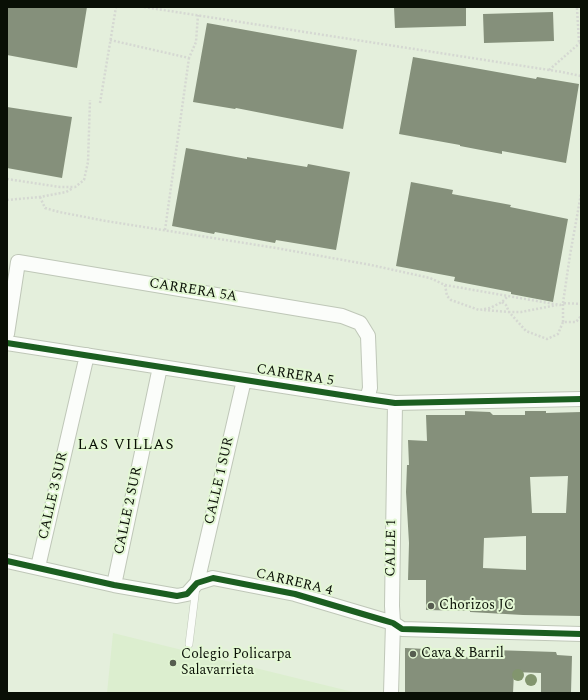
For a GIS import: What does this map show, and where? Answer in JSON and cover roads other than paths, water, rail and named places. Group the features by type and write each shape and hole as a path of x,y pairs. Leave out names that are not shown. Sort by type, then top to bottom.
{"street":[{"name":"CARRERA 5A","path":"7,334 18,262 342,316 360,323 368,336 370,388 367,399"},
{"name":"CARRERA 5","path":"7,343 394,403 581,400"},
{"name":"CALLE 3 SUR","path":"38,567 87,355"},
{"name":"CALLE 2 SUR","path":"114,585 160,367"},
{"name":"CALLE 1 SUR","path":"197,583 244,380"},
{"name":"CALLE 1","path":"392,693 394,403"},
{"name":"CARRERA 4","path":"7,560 114,585 177,596 187,594 197,583 213,578 295,594 393,623 402,629 581,634"}],"lane":[{"path":"189,644 197,583"}],"place":[{"name":"Chorizos JC","path":"431,606"},
{"name":"Cava & Barril","path":"413,654"},
{"name":"Colegio Policarpa Salavarrieta","path":"173,663"}],"district":[{"name":"LAS VILLAS","path":"126,446"}]}
